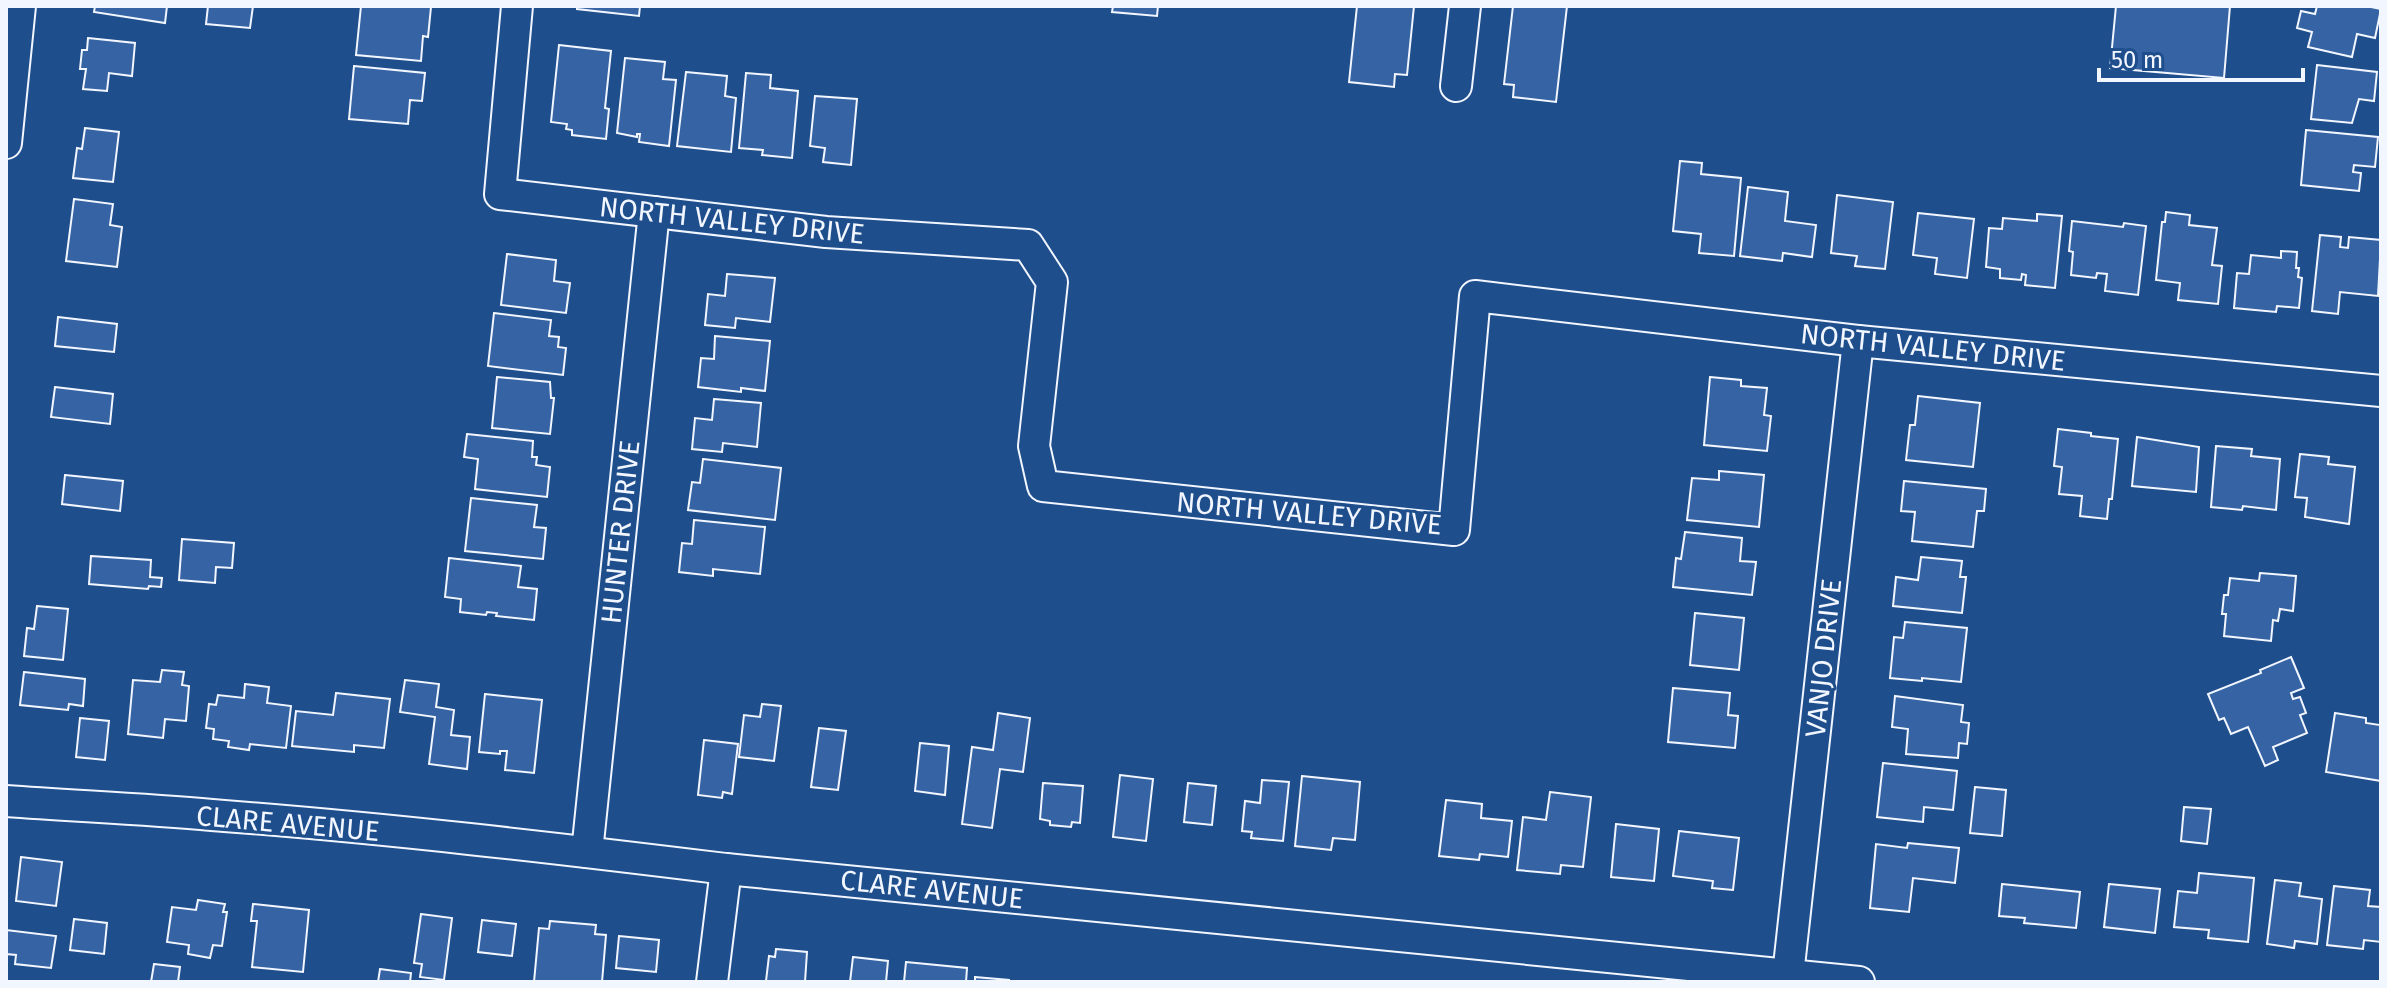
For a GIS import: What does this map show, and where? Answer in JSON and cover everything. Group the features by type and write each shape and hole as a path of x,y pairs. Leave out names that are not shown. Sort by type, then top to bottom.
{"street":[{"path":"6,143 20,6"},
{"name":"NORTH VALLEY DRIVE","path":"517,6 500,194 826,232 1028,245 1052,282 1034,446 1043,486 1454,530 1475,296 1858,341 2381,391"},
{"path":"1456,86 1465,6"},
{"name":"HUNTER DRIVE","path":"587,852 654,212"},
{"name":"VANJO DRIVE","path":"1788,975 1858,341"},
{"name":"CLARE AVENUE","path":"6,801 213,815 1859,982"},
{"path":"712,982 726,869"}],"building":[{"path":"95,6 167,6 165,23 94,12"},
{"path":"208,6 253,6 250,28 206,24"},
{"path":"361,6 431,7 428,37 423,36 421,61 356,55"},
{"path":"577,6 640,6 639,16 577,9"},
{"path":"1113,6 1158,6 1157,16 1112,12"},
{"path":"1357,6 1414,6 1407,75 1395,74 1394,87 1349,82"},
{"path":"1513,6 1567,6 1556,102 1513,97 1514,85 1504,84"},
{"path":"2116,6 2230,6 2224,78 2110,68"},
{"path":"2317,6 2381,9 2375,38 2357,34 2352,57 2308,47 2312,32 2297,28 2301,11 2315,14"},
{"path":"88,38 135,43 132,76 109,73 107,91 83,89 86,69 80,69 82,50 87,50"},
{"path":"559,45 611,51 605,108 609,109 606,139 572,135 572,130 566,129 567,124 551,122"},
{"path":"625,58 665,62 663,79 676,80 669,146 639,142 640,134 637,137 617,133"},
{"path":"2317,65 2377,72 2374,101 2359,99 2352,123 2311,119"},
{"path":"354,66 425,73 422,101 410,100 408,124 349,119"},
{"path":"686,72 727,76 725,96 736,98 731,152 677,146"},
{"path":"746,73 771,75 770,88 798,91 792,158 762,155 763,150 739,148"},
{"path":"815,96 857,99 851,165 823,162 825,148 810,146"},
{"path":"85,128 119,132 113,182 73,178 77,148 82,149"},
{"path":"2306,130 2378,137 2375,167 2354,165 2353,172 2361,173 2359,191 2301,185"},
{"path":"1680,161 1702,163 1701,174 1741,178 1734,256 1699,253 1701,234 1673,231"},
{"path":"1748,187 1788,192 1785,221 1816,225 1812,257 1783,253 1782,261 1740,256"},
{"path":"1837,195 1893,202 1885,269 1855,266 1857,256 1831,253"},
{"path":"74,199 113,204 110,225 122,227 117,267 66,261"},
{"path":"2166,212 2190,215 2189,225 2217,228 2212,265 2222,266 2218,304 2178,300 2180,283 2156,280 2162,222 2165,222"},
{"path":"1918,213 1974,219 1967,278 1935,274 1937,258 1913,255"},
{"path":"2037,214 2062,216 2055,288 2025,285 2026,275 2022,274 2021,280 2000,278 2000,269 1986,267 1989,228 2002,229 2003,218 2037,221"},
{"path":"2072,221 2123,227 2124,223 2146,226 2138,295 2105,291 2107,274 2097,273 2096,278 2071,275 2073,252 2069,251"},
{"path":"2320,235 2341,237 2340,247 2348,248 2349,237 2381,240 2378,296 2340,292 2338,314 2312,311"},
{"path":"2281,251 2297,252 2296,268 2299,268 2298,277 2302,278 2299,308 2277,306 2276,312 2234,308 2237,273 2249,274 2251,255 2281,258"},
{"path":"507,254 556,260 554,281 570,283 566,313 501,305"},
{"path":"727,274 775,278 770,322 736,318 735,328 705,325 708,294 725,296"},
{"path":"494,313 551,320 549,336 559,337 558,347 566,348 563,375 488,366"},
{"path":"58,317 117,324 114,352 55,346"},
{"path":"715,336 770,341 765,391 741,388 741,392 698,387 701,358 714,359"},
{"path":"497,377 550,382 551,398 554,398 550,434 492,428"},
{"path":"1710,377 1741,380 1741,386 1767,388 1764,415 1771,416 1767,451 1704,445"},
{"path":"55,387 113,394 110,424 51,417"},
{"path":"1918,396 1980,403 1973,467 1906,460 1910,425 1915,425"},
{"path":"714,399 761,403 757,447 723,443 722,452 692,449 695,418 712,420"},
{"path":"2058,429 2118,439 2107,519 2080,516 2082,496 2059,494 2062,467 2054,466"},
{"path":"467,434 533,441 532,457 537,457 536,465 550,467 547,497 475,489 478,459 464,457"},
{"path":"2137,437 2199,447 2196,492 2132,486"},
{"path":"2216,446 2252,449 2251,456 2280,459 2276,510 2243,506 2242,510 2211,507"},
{"path":"2300,454 2329,457 2328,464 2355,467 2349,524 2305,517 2307,498 2295,497"},
{"path":"703,459 781,468 775,520 688,510 692,482 700,483"},
{"path":"1719,471 1764,475 1759,527 1687,520 1692,478 1719,480"},
{"path":"65,475 123,481 120,511 62,504"},
{"path":"1904,481 1986,489 1984,511 1977,511 1973,547 1912,541 1915,512 1901,511"},
{"path":"471,498 537,505 534,527 546,528 543,559 465,551"},
{"path":"694,520 765,527 760,574 713,569 713,576 679,572 682,543 692,544"},
{"path":"1685,532 1742,538 1740,561 1756,562 1752,595 1673,587 1676,558 1681,559"},
{"path":"182,539 234,543 232,568 216,567 215,583 179,580"},
{"path":"91,556 151,560 150,577 162,578 161,587 149,586 148,589 89,584"},
{"path":"1921,557 1962,561 1960,577 1966,577 1962,613 1893,606 1896,577 1918,580"},
{"path":"449,558 521,566 518,587 537,589 534,620 496,616 497,613 460,612 461,599 445,597"},
{"path":"2260,573 2296,576 2293,611 2280,609 2278,621 2273,620 2271,641 2224,636 2226,614 2222,614 2230,578 2259,581"},
{"path":"37,606 68,609 63,660 24,656 27,628 34,629"},
{"path":"1695,613 1744,618 1739,670 1690,665"},
{"path":"1905,622 1967,628 1961,682 1890,678 1894,637 1903,638"},
{"path":"2291,657 2304,688 2291,693 2293,699 2300,697 2306,713 2300,715 2307,733 2273,747 2278,760 2265,766 2248,727 2231,734 2224,718 2219,720 2208,694"},
{"path":"162,670 184,672 182,685 189,686 186,721 165,719 163,738 128,734 133,680 160,682"},
{"path":"24,672 85,679 83,706 69,704 68,710 20,705"},
{"path":"405,680 439,684 436,707 454,710 451,735 470,737 467,769 429,764 435,717 400,712"},
{"path":"245,684 269,687 267,703 291,706 286,748 250,744 249,750 228,747 229,741 213,739 214,729 206,728 209,704 216,705 218,695 244,698"},
{"path":"1673,688 1730,693 1728,715 1738,716 1735,748 1668,742"},
{"path":"336,693 390,699 384,748 354,745 354,752 292,746 296,711 333,715"},
{"path":"485,694 542,700 534,773 505,770 507,751 500,751 500,754 479,752"},
{"path":"1895,696 1963,705 1961,722 1969,723 1967,744 1959,743 1958,758 1906,754 1908,729 1892,727"},
{"path":"762,704 781,706 774,761 739,757 744,715 760,717"},
{"path":"998,713 1030,718 1023,772 1000,769 992,828 962,824 972,747 993,750"},
{"path":"2335,713 2366,718 2366,723 2380,725 2381,781 2326,772"},
{"path":"80,718 109,721 105,760 76,757"},
{"path":"819,728 846,731 838,790 811,787"},
{"path":"704,740 738,744 732,794 723,792 722,798 698,795"},
{"path":"920,743 949,746 945,795 915,791"},
{"path":"1883,763 1957,771 1953,810 1924,807 1923,822 1877,817"},
{"path":"1120,775 1153,779 1146,841 1113,837"},
{"path":"1302,776 1360,782 1355,840 1333,838 1331,850 1295,846"},
{"path":"1262,780 1289,782 1283,841 1251,838 1252,832 1242,831 1245,801 1260,803"},
{"path":"1043,783 1083,786 1080,823 1072,822 1071,827 1050,825 1050,821 1040,819"},
{"path":"1188,783 1216,786 1212,825 1184,822"},
{"path":"1975,787 2006,790 2002,836 1970,833"},
{"path":"1550,792 1591,797 1583,867 1561,865 1560,874 1517,870 1523,817 1546,820"},
{"path":"1446,800 1482,804 1481,818 1512,821 1508,857 1480,854 1479,860 1439,856"},
{"path":"2184,807 2211,809 2207,844 2181,841"},
{"path":"1616,824 1659,829 1654,881 1611,877"},
{"path":"1679,831 1739,838 1733,890 1712,888 1713,881 1673,876"},
{"path":"1908,843 1959,848 1955,883 1913,878 1909,912 1870,908 1876,844 1907,848"},
{"path":"21,857 62,862 56,906 16,901"},
{"path":"2199,873 2254,878 2248,942 2208,938 2209,930 2174,927 2178,891 2197,893"},
{"path":"2275,880 2301,883 2299,896 2322,899 2317,944 2295,941 2294,948 2267,944"},
{"path":"2002,884 2080,892 2076,928 2024,923 2025,918 1999,916"},
{"path":"2109,884 2160,889 2155,933 2104,927"},
{"path":"2334,886 2370,890 2368,906 2381,907 2381,942 2364,940 2363,949 2327,945"},
{"path":"198,900 225,904 223,912 227,912 222,946 213,945 210,958 188,954 189,945 167,942 172,907 196,910"},
{"path":"253,904 309,910 303,972 252,967 257,921 251,921"},
{"path":"421,914 452,918 444,980 420,977 422,964 414,963"},
{"path":"74,919 107,923 104,954 70,950"},
{"path":"482,920 516,924 512,956 478,952"},
{"path":"550,921 596,925 595,934 606,935 602,982 534,982 539,928 549,929"},
{"path":"6,930 56,936 51,968 15,964 16,955 6,954"},
{"path":"619,936 659,940 656,972 616,968"},
{"path":"776,949 807,952 805,982 766,981 769,956 775,957"},
{"path":"853,957 888,961 886,982 850,982"},
{"path":"906,962 967,968 966,982 904,982"},
{"path":"154,964 180,967 178,982 151,982"},
{"path":"380,969 411,973 410,982 378,982"},
{"path":"975,977 1009,980 1009,982 975,982"}]}
